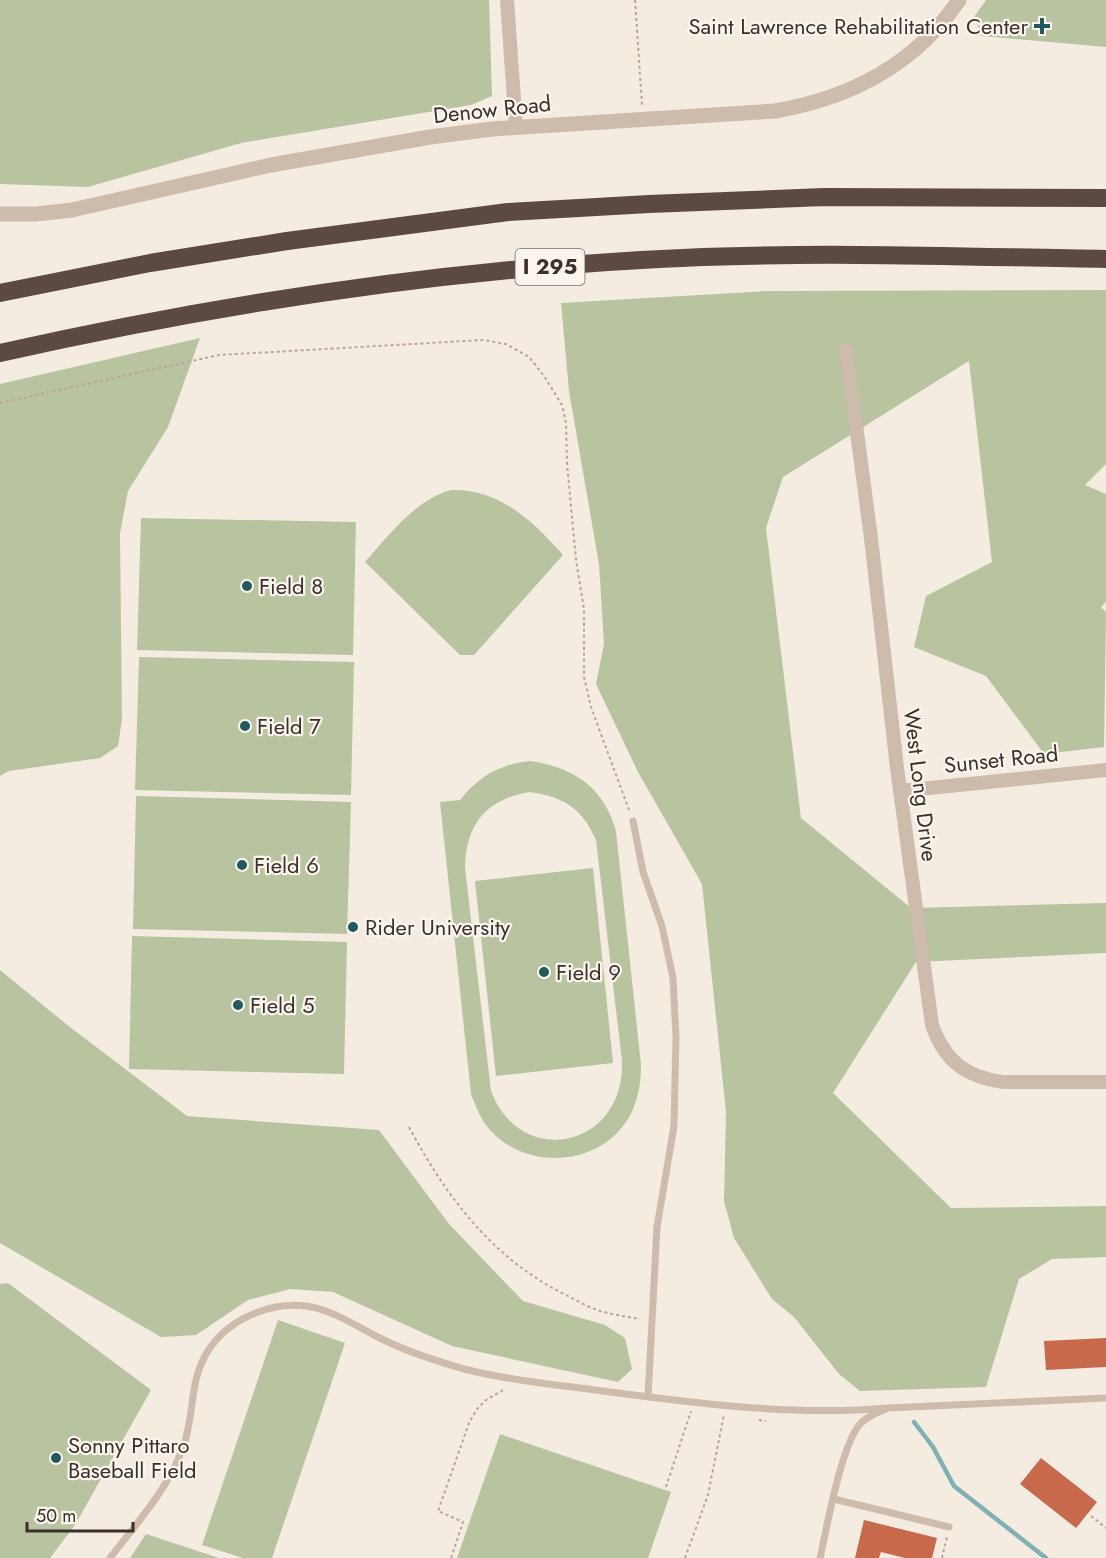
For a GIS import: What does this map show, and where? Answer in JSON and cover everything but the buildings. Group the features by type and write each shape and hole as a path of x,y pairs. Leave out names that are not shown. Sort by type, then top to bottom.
{"highway":[{"path":"0,293 150,263 265,244 508,212 824,197 1106,198"},
{"name":"I 295","path":"0,353 119,328 275,300 387,284 524,269 702,257 826,254 1106,259"}],"street":[{"path":"507,0 516,128"},
{"name":"Denow Road","path":"0,214 36,214 72,210 339,152 430,137 643,118 775,111 806,105 837,96 893,66 915,50 937,28 959,0"},
{"name":"West Long Drive","path":"846,350 871,538 900,791 932,1025 938,1041 958,1066 988,1080 1106,1082"},
{"name":"Sunset Road","path":"900,791 1106,770"}],"lane":[{"path":"633,821 643,872 662,927 674,978 676,1037 674,1126 657,1227 648,1397"},
{"path":"110,1558 176,1465 184,1445 193,1389 200,1365 216,1340 237,1323 260,1311 284,1306 306,1306 330,1313 387,1342 463,1368 512,1379 725,1406 810,1412 1106,1398"},
{"path":"820,1558 850,1440 861,1423 888,1408"},
{"path":"834,1499 949,1527"}],"path":[{"path":"634,0 643,118"},
{"path":"0,404 219,355 483,340 506,344 529,357 562,405 566,423 576,560 584,609 584,677 591,707 633,821"},
{"path":"409,1127 467,1217 509,1260 539,1282 602,1312 652,1321"},
{"path":"451,1558 463,1522 438,1511 473,1416 486,1400 504,1389"},
{"path":"685,1558 708,1496 725,1406"},
{"path":"666,1487 691,1411"},
{"path":"1091,1516 1106,1528"},
{"path":"942,1558 949,1527"}],"green space":[{"path":"0,0 489,0 492,96 471,105 241,143 88,187 0,184"},
{"name":"Saint Lawrence Rehabilitation Center","path":"986,0 1106,0 1106,47 982,36 974,17"},
{"path":"1106,290 1106,464 1085,485 1106,494 1106,602 1101,607 1106,612 1104,747 1044,754 986,676 914,647 926,596 992,562 969,361 783,477 766,528 801,818 911,908 1106,903 1106,953 916,962 833,1093 951,1208 1106,1206 1106,1257 1052,1259 1019,1279 986,1387 860,1391 839,1374 794,1317 772,1299 734,1238 724,1201 726,1112 702,884 638,772 596,684 604,644 599,564 569,391 561,303 768,291"},
{"path":"200,338 168,427 128,491 120,533 122,719 118,746 100,758 9,771 0,776 0,384"},
{"path":"451,490 485,495 514,509 563,555 474,655 460,655 365,562 414,510"},
{"name":"Field 8","path":"141,518 356,522 353,655 137,650"},
{"name":"Field 7","path":"139,657 354,662 351,795 135,790"},
{"path":"530,761 560,768 585,782 604,802 616,831 641,1065 640,1084 633,1110 617,1133 602,1145 585,1153 567,1157 549,1158 530,1155 513,1148 498,1138 485,1124 471,1094 440,802 460,800 482,778 499,769","holes":["530,792 562,801 578,812 596,840 622,1061 618,1091 607,1114 590,1130 569,1138 546,1139 525,1132 505,1116 491,1091 465,868 469,839 481,816 501,801 515,795"]},
{"name":"Field 6","path":"136,796 351,802 347,934 133,929"},
{"name":"Field 9","path":"593,868 613,1063 496,1076 475,881"},
{"name":"Field 5","path":"132,936 347,942 344,1074 129,1069"},
{"path":"0,970 66,1024 187,1116 379,1130 449,1224 523,1301 605,1325 625,1338 632,1369 618,1382 452,1346 333,1292 290,1289 248,1300 196,1335 161,1337 0,1243"},
{"name":"Sonny Pittaro Baseball Field","path":"8,1283 151,1390 75,1525 50,1558 0,1558 0,1284"},
{"path":"278,1320 345,1343 272,1558 243,1558 202,1545"},
{"path":"500,1434 671,1492 648,1558 457,1558"},
{"path":"146,1534 219,1558 130,1558"}],"waterway":[{"path":"914,1422 933,1447 954,1486 1046,1558"}],"place":[{"name":"Saint Lawrence Rehabilitation Center","path":"1042,26"},
{"name":"Field 8","path":"247,586"},
{"name":"Field 7","path":"245,726"},
{"name":"Field 6","path":"242,865"},
{"name":"Rider University","path":"353,927"},
{"name":"Field 9","path":"544,972"},
{"name":"Field 5","path":"238,1005"},
{"name":"Sonny Pittaro Baseball Field","path":"56,1458"}]}
